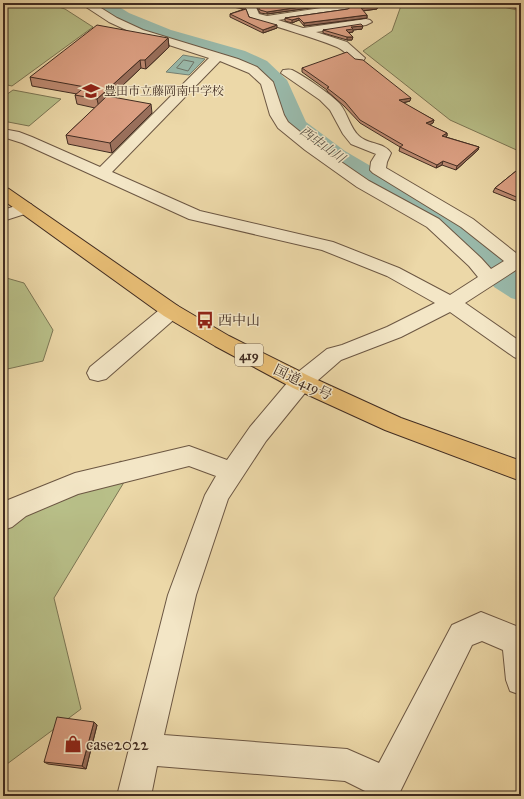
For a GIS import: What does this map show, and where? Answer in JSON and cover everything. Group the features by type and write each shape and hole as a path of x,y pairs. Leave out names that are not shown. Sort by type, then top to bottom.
{"highway":[{"name":"国道419号","path":"3,193 170,312 222,341 301,382 393,424 521,471"}],"street":[{"path":"85,3 113,20 139,32 234,62 252,70 269,82 277,115 283,125 310,147 363,184 433,223 492,276"},
{"path":"507,3 521,6"},
{"path":"252,4 254,16 343,45 359,58"},
{"path":"264,20 348,7"},
{"path":"302,31 366,22"},
{"path":"102,174 217,57"},
{"path":"134,796 182,595 217,495 258,434 301,382 334,354 346,351 394,332 451,303 492,276 518,264 467,223 378,170 379,162 384,153 373,147 362,145 355,141 349,135 343,118 334,106 316,91 289,76 269,82"},
{"path":"3,133 14,135 195,215 327,246 368,261 411,281 451,303 521,352"},
{"path":"3,216 25,208"},
{"path":"98,373 170,312"},
{"path":"8,510 75,484 189,456 233,472"},
{"path":"145,748 347,765 383,790 462,635 481,626 519,642 521,680"}],"green space":[{"path":"3,3 45,3 65,9 93,27 12,86 3,84"},
{"path":"402,3 486,3 521,11 521,152 450,120 363,51 392,31"},
{"path":"13,90 61,99 29,126 3,121 3,97"},
{"path":"3,277 24,283 53,330 43,361 3,370"},
{"path":"121,461 132,469 54,598 81,709 3,767 3,523 41,508"}],"water":[{"path":"183,55 205,59 189,75 166,72"}],"building":[{"path":"226,3 244,3 245,7"},
{"path":"256,3 326,3 267,12 260,10"},
{"path":"354,3 374,3 378,6 361,8 367,15 304,23 299,18 292,20 285,18 348,9 355,4"},
{"path":"246,9 249,17 277,25 263,30 230,14"},
{"path":"361,24 363,26 351,27 353,29 346,30 353,37 347,37 323,30"},
{"path":"97,25 168,38 145,60 140,60 97,99 75,95 85,87 30,77"},
{"path":"347,52 355,59 363,60 411,98 399,100 434,120 426,123 447,133 442,136 479,147 457,166 443,161 437,165 400,147 403,145 360,120 345,102 327,88 329,87 302,68"},
{"path":"107,96 151,104 110,143 66,135"},
{"path":"521,167 521,199 495,188"},
{"name":"case2022","path":"57,717 94,722 82,766 44,762"}],"waterway":[{"name":"西中山川","path":"102,3 123,17 165,34 238,55 260,65 277,80 297,126 337,156 413,201 473,242 499,264 504,280 521,291"}],"place":[{"name":"豊田市立藤岡南中学校","path":"91,91"},
{"name":"西中山","path":"205,320"},
{"name":"case2022","path":"73,744"}]}
